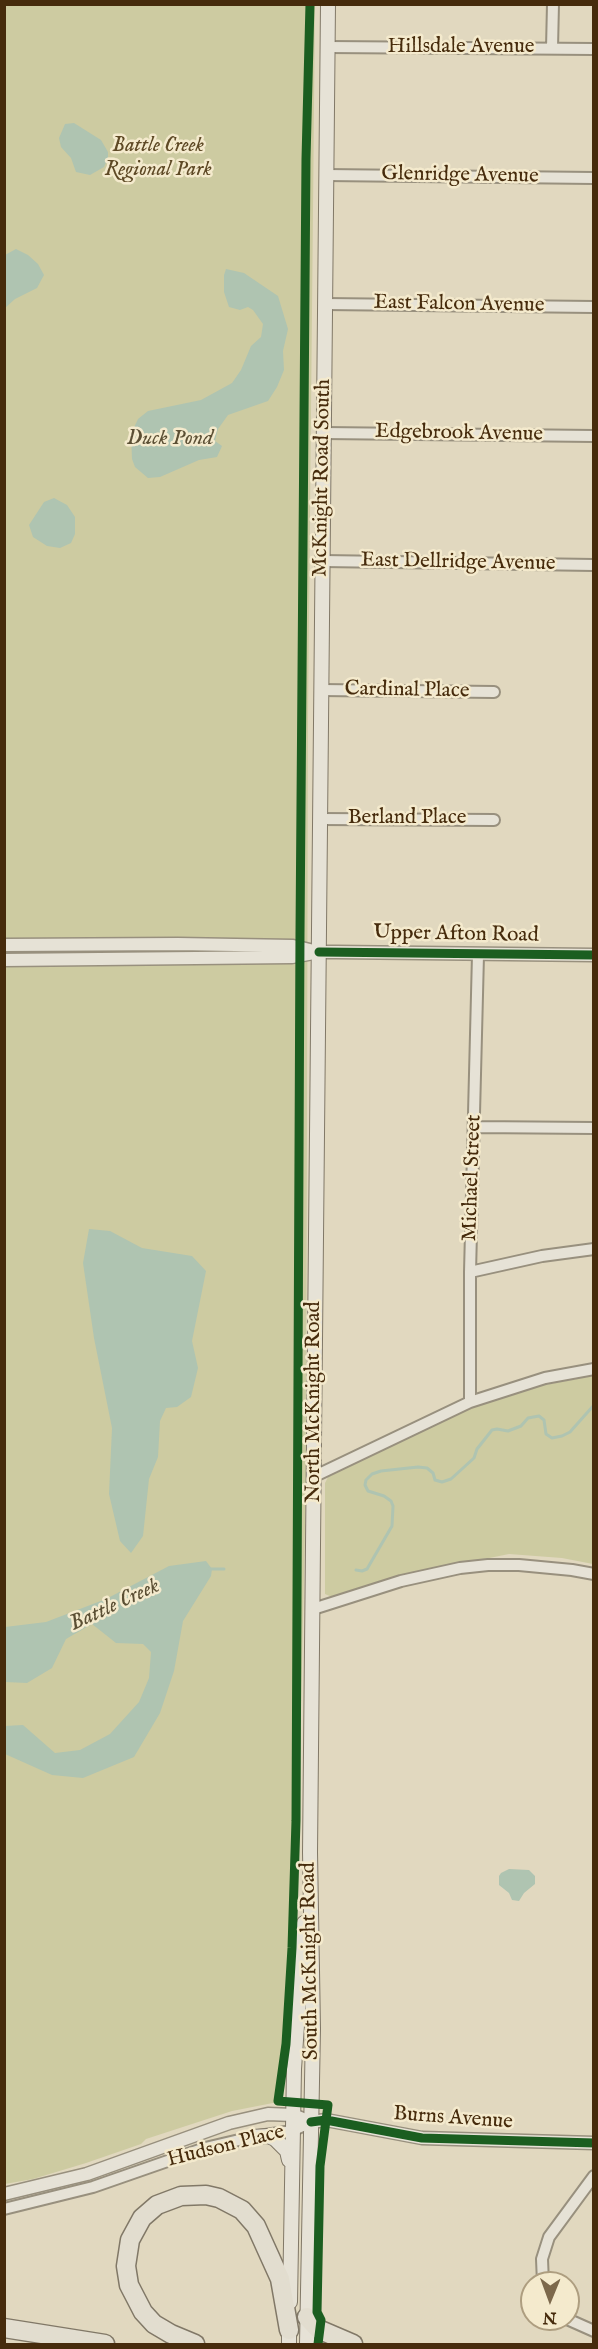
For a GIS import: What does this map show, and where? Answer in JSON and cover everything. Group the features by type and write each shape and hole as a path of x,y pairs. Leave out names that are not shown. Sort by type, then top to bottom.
{"highway":[{"path":"195,2344 154,2324 143,2312 129,2285 126,2266 130,2240 142,2218 157,2205 181,2196 206,2195 219,2198 242,2210 256,2226 280,2279 289,2337"},
{"path":"307,2317 318,2329 353,2344"},
{"path":"4,2328 105,2344"}],"main road":[{"name":"McKnight Road South","path":"318,952 328,4"},
{"name":"North McKnight Road","path":"310,1852 318,952"},
{"name":"South McKnight Road","path":"289,2337 292,2115 296,2017 310,1852"},
{"name":"South McKnight Road","path":"307,2344 313,1974 310,1852"},
{"path":"252,2137 267,2136 282,2144 287,2151 292,2174"}],"street":[{"path":"552,48 553,4"},
{"name":"Hillsdale Avenue","path":"328,47 594,49"},
{"name":"Glenridge Avenue","path":"326,175 594,178"},
{"name":"East Falcon Avenue","path":"325,304 594,307"},
{"name":"Edgebrook Avenue","path":"324,433 594,436"},
{"name":"East Dellridge Avenue","path":"323,561 594,565"},
{"name":"Cardinal Place","path":"321,690 494,692"},
{"name":"Berland Place","path":"320,819 494,820"},
{"name":"Upper Afton Road","path":"4,945 118,943 293,946 318,952"},
{"name":"Upper Afton Road","path":"4,960 292,957 318,952 594,955"},
{"name":"Michael Street","path":"470,1402 470,1272 478,955"},
{"path":"474,1127 594,1128"},
{"path":"470,1272 543,1256 594,1249"},
{"path":"315,1476 470,1402 545,1378 594,1369"},
{"path":"313,1610 401,1581 470,1567 519,1565 572,1569 594,1574"},
{"name":"Hudson Place","path":"4,2194 61,2182 113,2167 254,2116 292,2115 311,2122"},
{"name":"Burns Avenue","path":"311,2122 326,2120 422,2138 594,2142"},
{"name":"Hudson Place","path":"4,2209 93,2187 205,2148 292,2131 311,2122"},
{"path":"542,2271 542,2259 549,2236 594,2176"},
{"path":"580,2325 594,2331"}],"green space":[{"name":"Battle Creek Regional Park","path":"5,5 315,5 308,718 306,1482 296,1939 278,2102 232,2111 146,2139 141,2144 86,2163 33,2179 5,2184"},
{"path":"593,1376 593,1564 562,1558 509,1554 391,1578 332,1597 325,1594 325,1483 328,1477 473,1407 538,1386"}],"water":[{"path":"74,123 101,140 108,152 104,167 90,175 76,172 71,158 61,147 59,138 65,124"},
{"path":"16,249 28,255 38,264 44,275 37,288 15,299 5,308 5,255"},
{"name":"Duck Pond","path":"226,269 244,273 278,296 288,329 283,351 284,370 268,401 228,415 218,429 215,441 222,446 217,457 199,460 160,477 148,478 135,467 132,459 131,434 138,419 148,411 201,400 232,383 241,370 251,346 261,337 263,324 253,310 248,307 240,310 229,307 224,292"},
{"path":"54,498 67,505 75,517 75,534 71,543 60,548 47,546 33,537 29,525 44,502"},
{"path":"89,1229 110,1231 142,1248 192,1256 206,1271 192,1341 198,1368 191,1397 177,1407 166,1408 160,1421 158,1457 149,1479 143,1536 131,1553 120,1541 109,1494 112,1428 94,1338 83,1263"},
{"path":"206,1561 212,1569 211,1576 183,1621 174,1671 160,1713 134,1757 83,1778 52,1775 5,1754 5,1726 23,1725 55,1753 80,1750 110,1734 139,1702 149,1678 151,1652 143,1644 116,1643 92,1624 66,1639 52,1668 27,1683 5,1682 5,1627 46,1622 106,1599 169,1566"},
{"path":"509,1869 529,1870 535,1876 535,1884 524,1893 519,1901 512,1900 509,1893 499,1885 499,1876"}],"waterway":[{"name":"Battle Creek","path":"356,1570 367,1569 392,1526 391,1501 368,1491 365,1485 366,1480 372,1474 381,1471 427,1468 433,1473 435,1480 442,1482 451,1479 474,1458 477,1449 492,1430 508,1431 521,1426 528,1418 539,1416 544,1420 546,1434 552,1438 562,1436 570,1432 594,1405"},
{"name":"Battle Creek","path":"209,1569 224,1569"}],"cycle path":[{"path":"310,4 306,159 300,932 296,1821 286,2044 278,2101 328,2105 320,2166 317,2312 321,2320 318,2344"},
{"path":"319,952 594,955"},
{"path":"311,2122 326,2120 422,2138 594,2143"}]}
